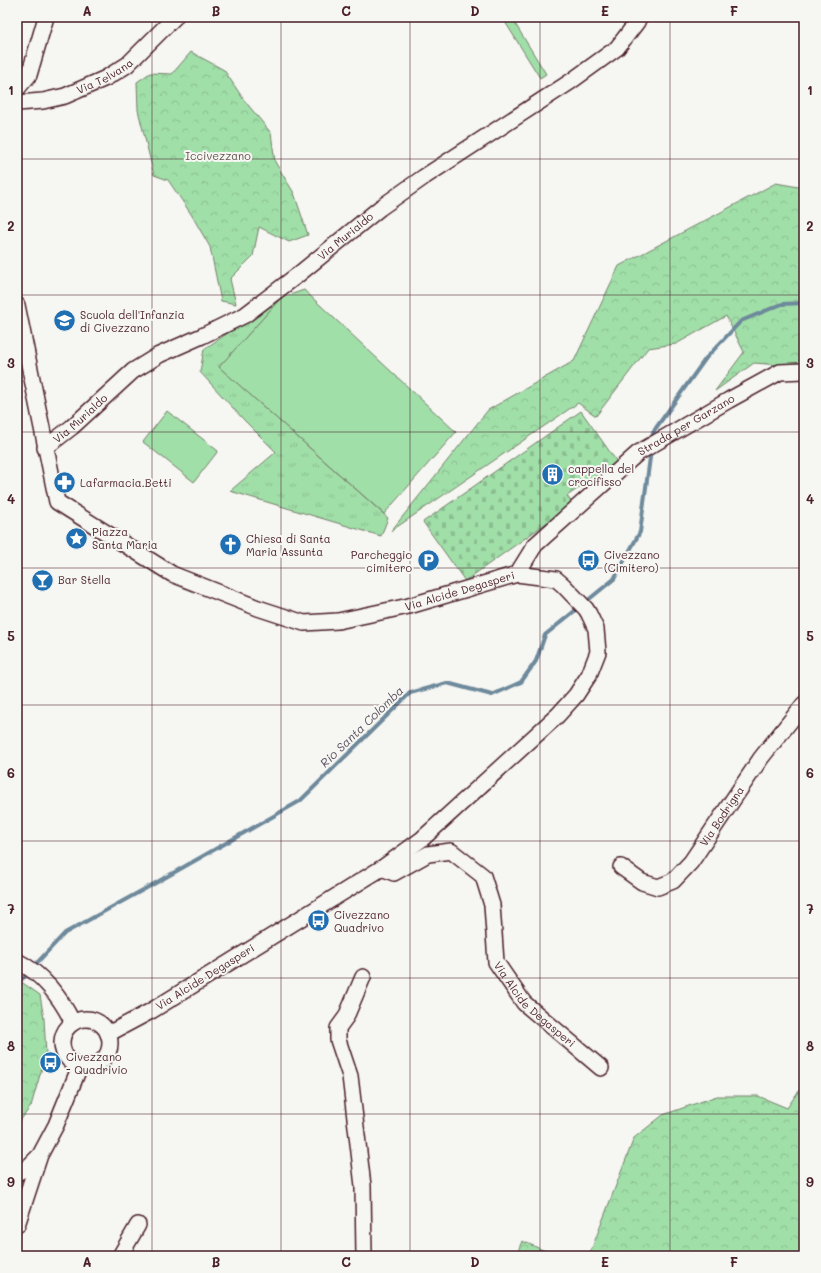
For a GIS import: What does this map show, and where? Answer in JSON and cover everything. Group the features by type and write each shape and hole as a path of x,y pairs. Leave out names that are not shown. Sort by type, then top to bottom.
{"street":[{"path":"17,89 29,76 46,17"},
{"name":"Via Telvana","path":"17,103 43,101 65,96 106,78 127,65 175,17"},
{"name":"Via Murialdo","path":"45,448 72,427 133,371 159,354 202,336 245,315 299,274 380,208 424,177 570,82 617,48 637,22 638,17"},
{"path":"17,305 45,448"},
{"name":"Strada per Garzano","path":"517,574 535,545 638,454 661,439 780,372 804,371"},
{"name":"Via Alcide Degasperi","path":"45,448 57,502 172,574 258,608 304,622 338,621 409,606 517,574 556,579 586,610 596,630 598,652 589,675 576,695 558,715 422,839 382,868 152,1011 108,1034"},
{"name":"Via Bodrigna","path":"621,867 642,882 658,887 674,881 691,862 761,758 804,704"},
{"name":"Via Alcide Degasperi","path":"382,868 394,873 428,854 451,851 483,876 492,905 496,962 524,1003 601,1068"},
{"path":"20,962 41,978 51,988 73,1023"},
{"path":"363,977 346,1017 338,1028 338,1040 350,1076 363,1186 364,1256"},
{"path":"82,1019 93,1020 103,1025 108,1034 110,1047 104,1059 93,1066 80,1066 70,1061 64,1052 62,1041 65,1031 73,1023 82,1019"},
{"path":"17,1225 28,1194 30,1181 40,1155 56,1125 80,1066"},
{"path":"17,1173 28,1167 40,1155"},
{"path":"17,1195 30,1181"},
{"path":"120,1256 138,1225"}],"green space":[{"path":"502,17 511,17 546,74 540,78"},
{"name":"Iccivezzano","path":"191,52 224,70 244,100 271,133 275,162 294,193 308,235 289,242 259,227 253,256 230,279 236,304 221,301 210,247 191,214 168,180 154,175 138,110 137,82 150,73 172,74"},
{"path":"776,183 804,188 804,367 754,363 715,391 744,352 726,316 676,344 648,348 596,416 578,403 391,531 488,410 574,361 619,266"},
{"path":"304,290 456,432 384,514 219,367 281,298"},
{"path":"281,298 219,367 388,518 381,536 230,491 276,452 200,372 204,349"},
{"path":"167,411 218,451 194,482 143,442"},
{"path":"581,411 617,462 567,496 573,504 465,581 423,522"},
{"path":"17,979 40,995 44,1019 46,1054 31,1106 17,1125"},
{"path":"804,1083 804,1256 589,1256 634,1138 663,1115 717,1096 758,1096 787,1108"},
{"path":"522,1241 557,1256 516,1256"}],"waterway":[{"name":"Rio Santa Colomba","path":"652,439 653,432 706,358 741,321 782,304 804,303"},
{"name":"Rio Santa Colomba","path":"33,967 65,933 300,801 410,693 447,683 492,695 521,682 536,661 545,635 614,579 640,532 651,450"},
{"name":"Rio Santa Colomba","path":"17,989 20,981 29,972"}],"place":[{"name":"Scuola dell'Infanzia di Civezzano","path":"65,321"},
{"name":"cappella del crocifisso","path":"553,475"},
{"name":"Lafarmacia.Betti","path":"64,483"},
{"name":"Piazza Santa Maria","path":"77,538"},
{"name":"Chiesa di Santa Maria Assunta","path":"230,545"},
{"name":"Parcheggio cimitero","path":"428,561"},
{"name":"Civezzano (Cimitero)","path":"588,561"},
{"name":"Bar Stella","path":"43,580"},
{"name":"Civezzano Quadrivo","path":"318,921"},
{"name":"Civezzano - Quadrivio","path":"50,1063"}]}
